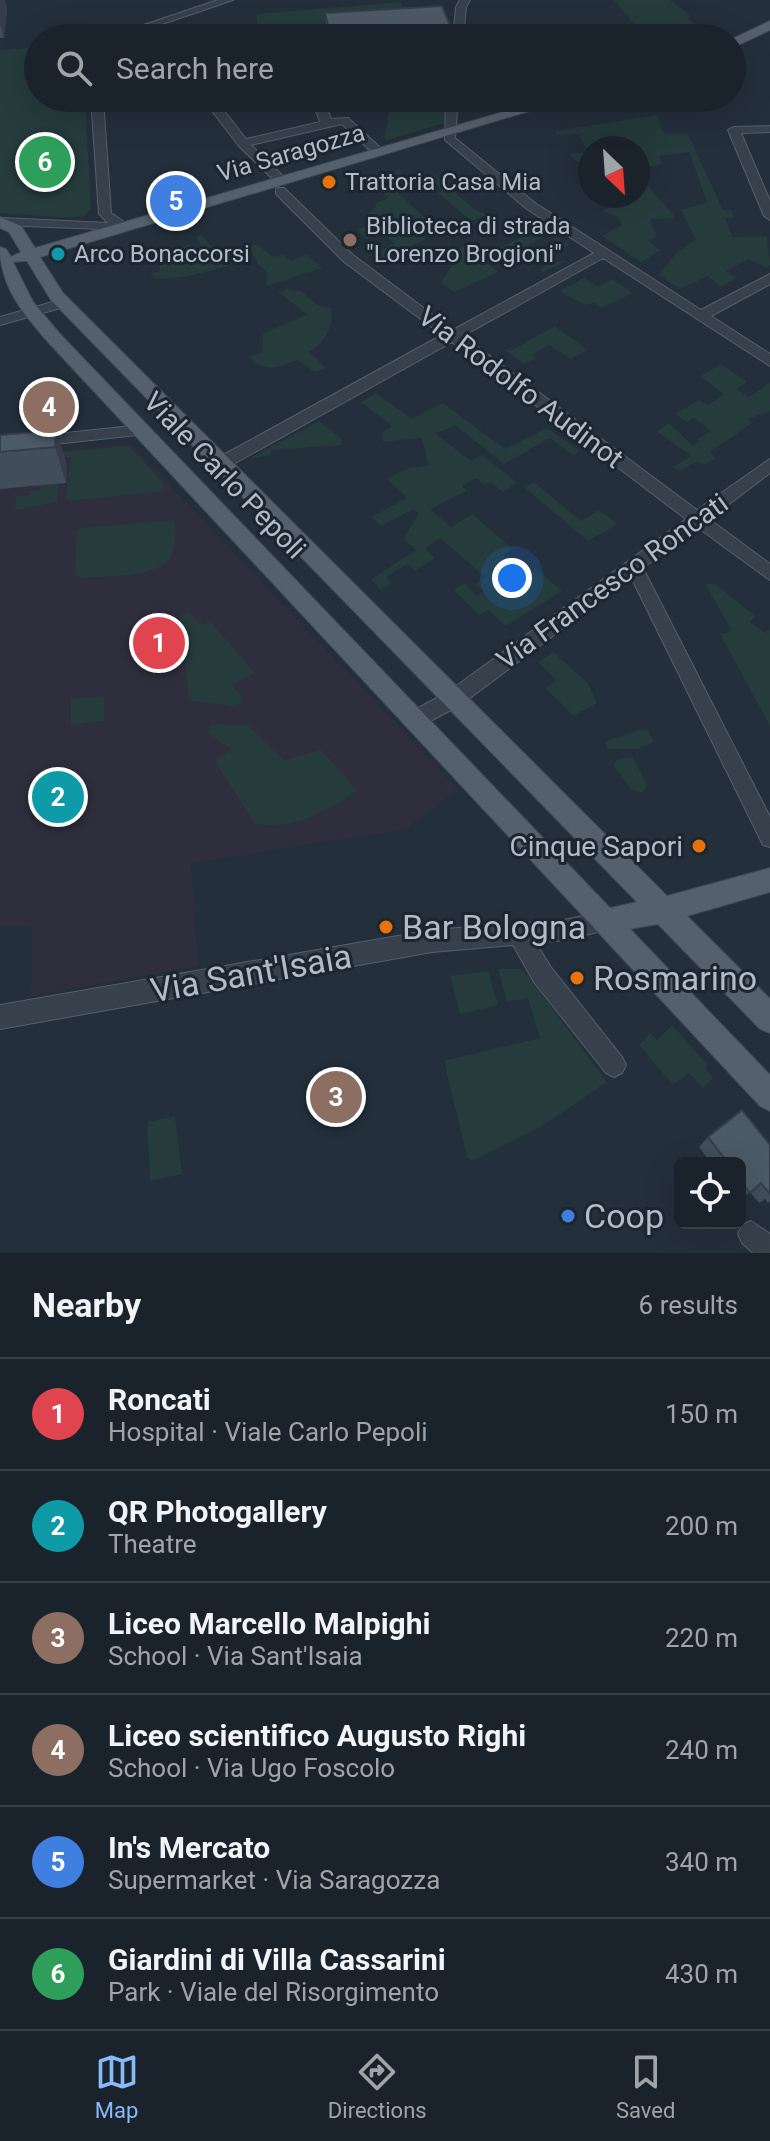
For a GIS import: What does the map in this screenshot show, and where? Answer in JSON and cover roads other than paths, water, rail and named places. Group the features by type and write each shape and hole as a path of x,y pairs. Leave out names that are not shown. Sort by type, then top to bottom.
{"main road":[{"path":"746,37 770,25"},
{"name":"Via Saragozza","path":"2,259 278,186 380,153 450,137 524,112"},
{"name":"Viale Carlo Pepoli","path":"1,222 15,229 46,284 63,303 770,1019"},
{"name":"Viale Carlo Pepoli","path":"2,259 33,314 770,1096"},
{"path":"141,430 174,415"},
{"path":"189,480 222,463"},
{"path":"607,921 663,910 770,880"}],"street":[{"path":"166,24 228,0"},
{"path":"459,24 465,0"},
{"path":"98,112 105,214 122,227"},
{"name":"Via Rodolfo Audinot","path":"219,112 278,186 348,258 770,573"},
{"path":"322,112 327,124"},
{"path":"451,112 450,137 531,206 770,361"},
{"path":"243,143 362,115"},
{"path":"344,120 380,153"},
{"path":"770,129 734,130 770,216"},
{"path":"80,225 105,214"},
{"name":"Via Saragozza","path":"1,222 122,227"},
{"path":"222,463 603,253"},
{"path":"701,316 770,278"},
{"path":"0,321 63,303"},
{"path":"0,445 141,430"},
{"name":"Via Francesco Roncati","path":"455,698 770,465"},
{"path":"633,565 770,838"},
{"path":"416,719 455,698"},
{"name":"Via Sant'Isaia","path":"0,1017 432,941 511,936 607,921"},
{"path":"511,936 614,1065"}],"place":[{"name":"Giardini di Villa Cassarini","path":"45,162"},
{"name":"Trattoria Casa Mia","path":"329,182"},
{"name":"In's Mercato","path":"176,201"},
{"name":"Biblioteca di strada \"Lorenzo Brogioni\"","path":"350,240"},
{"name":"Arco Bonaccorsi","path":"58,254"},
{"name":"Liceo scientifico Augusto Righi","path":"49,407"},
{"name":"Roncati","path":"159,643"},
{"name":"QR Photogallery","path":"58,797"},
{"name":"Cinque Sapori","path":"699,846"},
{"name":"Bar Bologna","path":"386,927"},
{"name":"Rosmarino","path":"577,978"},
{"name":"Liceo Marcello Malpighi","path":"336,1097"},
{"name":"Coop","path":"568,1216"}]}
